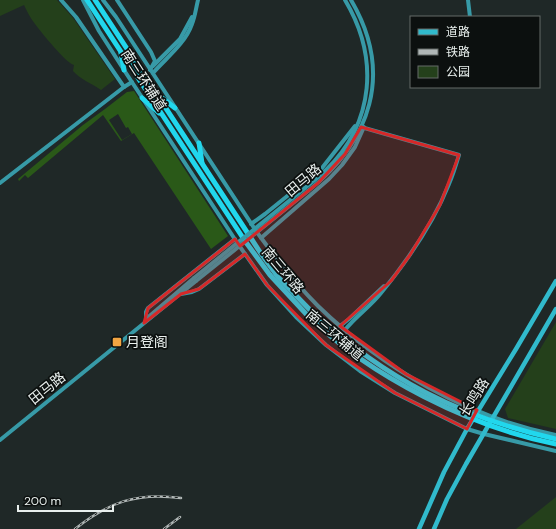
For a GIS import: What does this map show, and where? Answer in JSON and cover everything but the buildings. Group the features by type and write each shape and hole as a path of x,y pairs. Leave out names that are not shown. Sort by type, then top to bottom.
{"highway":[{"name":"南三环路","path":"87,0 245,241 270,275 310,314 370,359 412,386 443,402 475,416 518,430 556,439"},
{"name":"南三环路","path":"95,0 202,166 264,258 278,277 334,340 399,384 471,419 492,427 556,444"},
{"path":"120,50 124,70"},
{"path":"153,90 175,108"},
{"path":"142,98 165,119"},
{"path":"199,143 202,166"}],"main road":[{"name":"长鸣路","path":"419,529 444,472 477,410 516,349 556,281"},
{"name":"长鸣路","path":"434,529 447,499 466,464 556,309"}],"street":[{"path":"61,0 76,17 124,87"},
{"name":"南三环辅道","path":"83,0 99,31 245,254 272,290 296,317 326,345 360,371 395,393 467,429 556,451"},
{"name":"南三环辅道","path":"103,0 116,17 262,238 303,290 340,326 387,362 451,399 493,417 534,431 556,435"},
{"path":"117,0 152,52 155,61 152,72"},
{"path":"152,72 174,52 192,26 198,0"},
{"name":"田马路","path":"307,189 327,170 352,136 360,121 367,96 368,70 365,47 355,16 346,0"},
{"name":"田马路","path":"146,317 332,170 345,154 365,120 372,95 374,69 370,46 360,15 352,0"},
{"path":"468,0 470,16"},
{"path":"0,184 132,82"},
{"path":"252,224 322,168 360,121"},
{"path":"262,238 329,179 342,165 355,147 362,127 459,156 449,185 431,222 410,255 380,294 345,330"},
{"path":"144,323 148,308 235,239"},
{"path":"181,294 199,289 245,254"},
{"name":"田马路","path":"0,440 181,294 195,279"},
{"path":"340,326 390,281"}],"highlighted area":[{"path":"361,127 459,155 440,205 410,255 391,281 340,326 406,374 477,410 467,429 395,393 326,345 267,285 245,254 199,289 181,294 144,323 148,308 235,239 240,246 318,183 345,154"}],"green space":[{"path":"0,0 57,0 73,18 115,79 101,90 83,79 73,71 74,65 60,53 38,28 24,5 0,16"},
{"path":"134,91 228,236 211,249 134,133 121,141 103,115 28,178 25,175 19,181 18,179 83,125 127,92","holes":["118,114 126,128 128,127 132,134 122,140 109,120"]},
{"path":"556,322 556,429 508,418 505,409"},
{"path":"556,497 556,529 516,529"}],"railway":[{"path":"75,529 100,512 124,501 151,497 181,498"},
{"path":"164,529 180,517"}],"place":[{"name":"月登阁","path":"117,342"}]}
